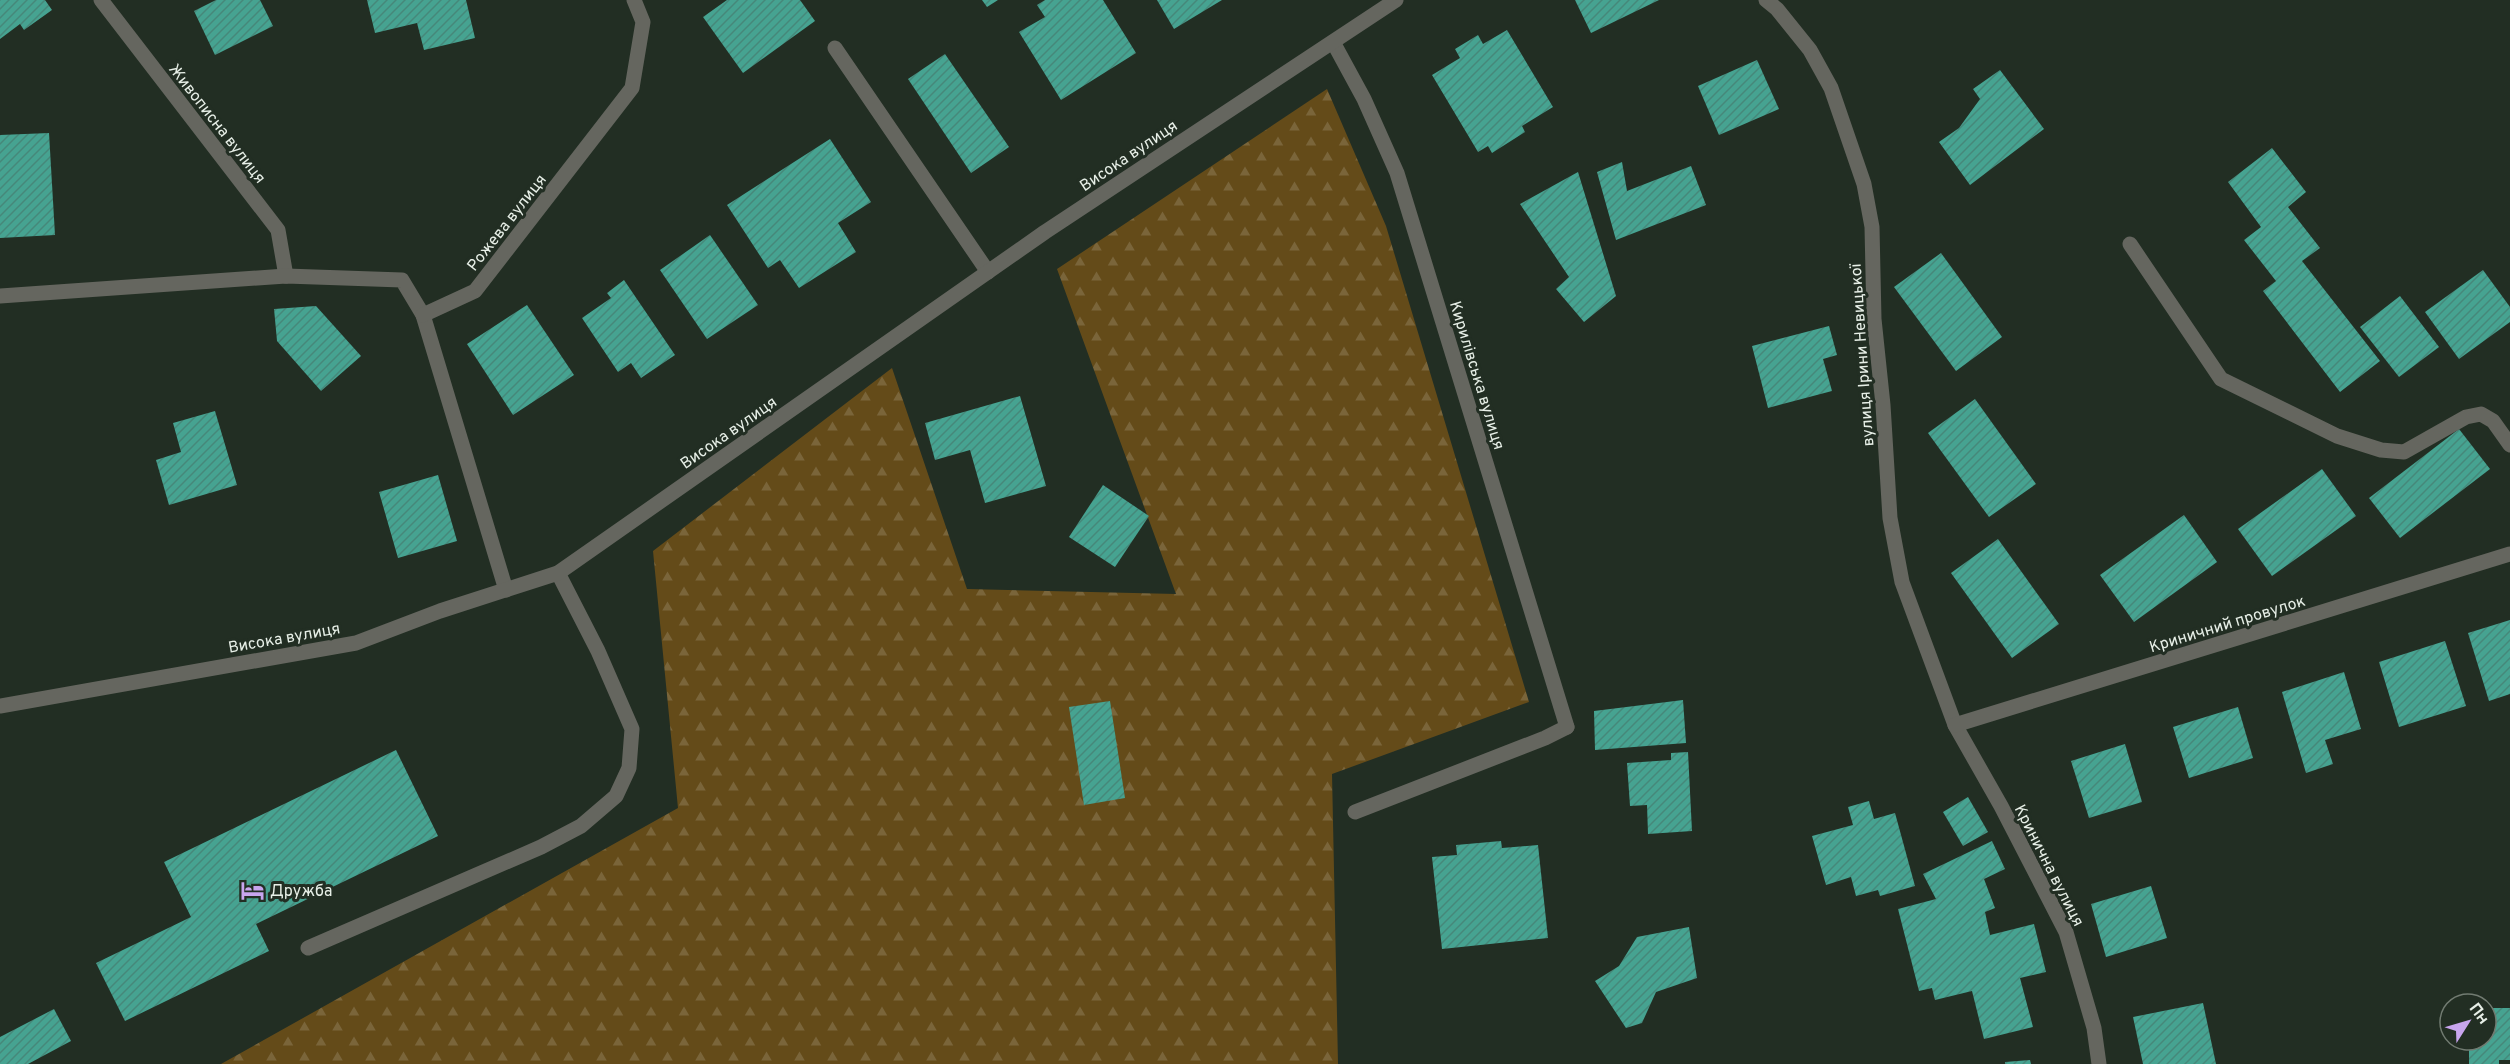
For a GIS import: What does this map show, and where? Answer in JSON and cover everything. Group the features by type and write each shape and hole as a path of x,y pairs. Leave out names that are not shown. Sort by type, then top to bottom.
{"street":[{"name":"Живописна вулиця","path":"101,0 278,230 286,276"},
{"name":"Рожева вулиця","path":"423,315 475,291 632,88 643,22 634,0"},
{"name":"Висока вулиця","path":"0,706 356,643 440,611 558,573 987,272 1266,84 1396,0"},
{"name":"вулиця Ірини Невицької","path":"1775,3 1809,50 1831,88 1864,184 1872,227 1874,320 1883,405 1890,518 1902,582 1955,725"},
{"name":"Кирилівська вулиця","path":"1333,42 1364,99 1397,172 1568,727 1355,812"},
{"path":"835,48 987,272"},
{"path":"2130,244 2221,378 2337,436 2381,450 2404,452 2466,417 2481,414 2493,422 2510,445"},
{"path":"0,297 286,276 402,280 423,315 507,590"},
{"name":"Криничний провулок","path":"1955,725 2510,554"},
{"path":"308,948 541,847 581,826 616,795 629,768 632,729 598,651 558,573"},
{"name":"Кринична вулиця","path":"1955,725 2001,806 2066,932 2094,1028 2099,1064"}],"green space":[{"path":"1327,89 1386,226 1529,702 1332,774 1338,1064 221,1064 678,808 653,551 892,368 967,589 1176,594 1057,269"}],"building":[{"path":"0,0 45,0 52,10 24,30 20,24 0,39"},
{"path":"216,0 260,0 273,26 215,55 194,11"},
{"path":"367,0 466,0 475,38 424,50 417,23 375,33"},
{"path":"727,0 800,0 815,21 743,73 703,17"},
{"path":"982,0 998,0 987,7"},
{"path":"1045,0 1103,0 1136,53 1061,100 1019,32 1045,17 1037,5"},
{"path":"1157,0 1222,0 1174,29"},
{"path":"1575,0 1659,0 1591,33"},
{"path":"1507,30 1553,107 1522,126 1525,132 1492,153 1488,146 1478,152 1432,75 1460,58 1455,49 1478,35 1483,44"},
{"path":"945,54 1009,147 971,173 908,79"},
{"path":"1757,60 1779,109 1719,135 1698,86"},
{"path":"2000,70 2044,129 1970,185 1939,142 1959,128 1980,99 1973,89"},
{"path":"49,133 55,235 0,238 0,135"},
{"path":"830,139 871,202 838,223 856,252 799,288 780,260 768,268 727,205"},
{"path":"2272,148 2306,192 2288,207 2320,248 2302,261 2380,361 2340,392 2263,291 2276,281 2244,240 2261,227 2228,182"},
{"path":"1622,162 1627,191 1691,166 1706,205 1616,240 1597,172"},
{"path":"1578,172 1616,296 1584,322 1556,289 1569,277 1520,204"},
{"path":"710,235 758,305 707,339 660,270"},
{"path":"1941,253 2002,337 1956,371 1894,287"},
{"path":"2483,270 2510,307 2510,322 2459,359 2425,312"},
{"path":"624,280 675,355 641,378 631,363 618,372 582,318 611,298 607,293"},
{"path":"2400,296 2439,347 2399,377 2360,327"},
{"path":"527,305 574,375 513,415 467,344"},
{"path":"316,306 361,356 321,391 277,341 274,309"},
{"path":"1829,326 1837,355 1823,359 1832,391 1768,408 1752,346"},
{"path":"1020,396 1046,486 985,503 970,450 935,460 925,423"},
{"path":"1975,399 2036,484 1989,517 1928,433"},
{"path":"215,411 237,485 169,505 156,460 181,452 173,423"},
{"path":"2459,429 2490,469 2400,538 2369,498"},
{"path":"2322,469 2356,516 2272,576 2238,529"},
{"path":"438,475 457,541 398,558 379,492"},
{"path":"1103,485 1149,516 1115,567 1069,537"},
{"path":"2184,515 2217,562 2134,622 2100,575"},
{"path":"1998,539 2059,624 2012,658 1951,573"},
{"path":"2510,620 2510,694 2489,701 2468,633"},
{"path":"2445,641 2466,706 2399,727 2379,662"},
{"path":"2344,672 2361,729 2325,740 2333,764 2306,773 2282,692"},
{"path":"1683,700 1686,743 1595,750 1594,711"},
{"path":"1110,701 1125,798 1084,805 1069,707"},
{"path":"2238,707 2253,758 2189,778 2173,727"},
{"path":"2125,744 2142,802 2089,818 2071,761"},
{"name":"Дружба","path":"396,750 438,836 256,924 269,951 125,1021 96,963 191,917 164,862"},
{"path":"1688,752 1692,831 1648,834 1647,805 1630,806 1627,763 1671,760 1671,753"},
{"path":"1968,797 1988,832 1963,846 1943,812"},
{"path":"1869,801 1874,819 1895,813 1915,886 1880,896 1878,890 1856,896 1851,877 1826,885 1812,836 1853,825 1848,807"},
{"path":"1501,841 1502,848 1538,845 1548,938 1442,949 1432,857 1457,855 1456,845"},
{"path":"1992,841 2005,869 1984,879 1995,908 1985,912 1990,935 2034,924 2046,972 2020,978 2033,1027 1984,1039 1972,991 1935,1000 1932,988 1919,991 1898,909 1936,899 1923,874"},
{"path":"2151,886 2167,938 2106,957 2091,904"},
{"path":"1689,927 1697,978 1656,992 1642,1023 1626,1028 1595,981 1619,966 1637,937"},
{"path":"2203,1003 2216,1064 2143,1064 2133,1017"},
{"path":"2498,1008 2510,1008 2510,1060 2499,1060 2499,1064 2469,1064 2469,1052 2498,1052"},
{"path":"54,1009 71,1041 28,1064 0,1064 0,1037"},
{"path":"2030,1060 2031,1064 2005,1064 2005,1062"}],"place":[{"name":"Дружба","path":"252,890"}]}
